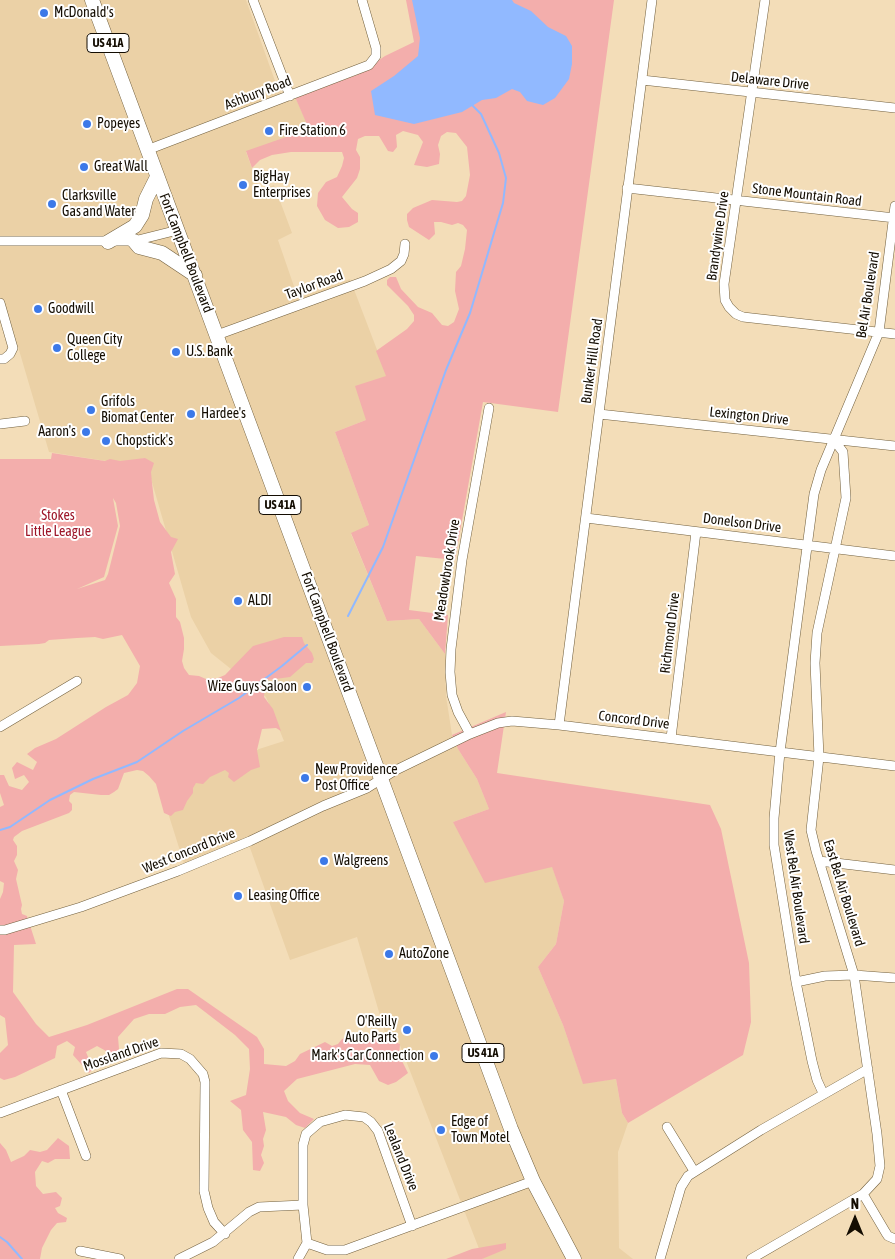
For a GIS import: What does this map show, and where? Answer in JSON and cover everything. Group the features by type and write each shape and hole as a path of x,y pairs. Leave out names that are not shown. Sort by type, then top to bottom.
{"highway":[{"name":"Fort Campbell Boulevard","path":"92,0 494,1084 533,1181 574,1259"},
{"path":"108,242 134,226 142,215 146,200 158,177"},
{"path":"134,241 139,247 162,253 195,275"}],"street":[{"path":"253,0 290,96"},
{"name":"Ashbury Road","path":"147,150 369,65 376,56 376,48 362,0"},
{"name":"Bunker Hill Road","path":"560,725 652,0"},
{"name":"Brandywine Drive","path":"765,0 724,284 728,307 743,317 895,334"},
{"name":"Delaware Drive","path":"642,80 895,108"},
{"name":"Stone Mountain Road","path":"627,188 894,218"},
{"name":"Bel Air Boulevard","path":"834,440 879,332 895,206"},
{"path":"0,241 134,241 178,230"},
{"name":"Taylor Road","path":"217,335 365,281 391,269 396,266 404,254 405,244"},
{"path":"0,303 12,348 10,354 4,359 0,359"},
{"name":"Meadowbrook Drive","path":"470,734 458,712 452,695 450,649 462,560 488,408"},
{"name":"Lexington Drive","path":"599,414 895,446"},
{"path":"0,424 25,421"},
{"name":"West Bel Air Boulevard","path":"824,1094 817,1080 812,1062 796,982 774,845 774,818 780,752 814,494 821,470 834,440"},
{"name":"East Bel Air Boulevard","path":"751,1259 869,1190 877,1179 880,1166 854,975 811,830 819,756 815,663 817,633 847,491 843,452 834,440"},
{"name":"Donelson Drive","path":"586,518 895,556"},
{"name":"Richmond Drive","path":"670,738 696,532"},
{"path":"0,727 77,681"},
{"name":"Concord Drive","path":"382,779 470,734 498,723 512,721 560,725 895,766"},
{"name":"West Concord Drive","path":"0,930 80,907 173,873 252,840 323,806 367,788 382,779"},
{"path":"819,861 895,870"},
{"path":"796,982 825,976 854,975 895,978"},
{"name":"Mossland Drive","path":"0,1114 161,1053 181,1054 190,1059 203,1074 205,1082 204,1191 214,1222 225,1234"},
{"path":"660,1259 680,1187 688,1176 868,1069"},
{"path":"61,1090 86,1156"},
{"name":"Lealand Drive","path":"307,1244 303,1205 303,1145 306,1134 313,1126 345,1115 364,1117 372,1122 378,1131 412,1226"},
{"path":"667,1127 694,1171"},
{"path":"298,1259 307,1244 326,1250 345,1250 533,1181"},
{"path":"863,1194 888,1236 895,1239"},
{"path":"179,1259 213,1242 259,1207 303,1205"},
{"path":"80,1251 120,1259"}],"shaded area":[{"path":"0,0 246,0 279,92 295,97 310,129 246,152 260,190 274,185 292,233 278,240 298,298 350,279 387,376 366,420 335,432 369,525 351,534 387,621 419,619 445,654 446,696 452,735 458,749 477,779 489,809 453,822 552,866 564,901 556,944 538,967 563,1025 583,1083 616,1079 622,1113 628,1123 618,1152 619,1248 633,1259 483,1259 398,1040 386,1036 357,937 290,960 249,845 187,873 164,800 259,749 284,741 266,697 211,653 191,617 145,458 125,464 49,452 9,316 0,318"}],"green space":[{"path":"406,0 614,0 558,412 483,402 455,560 416,556 409,610 448,615 445,654 419,619 387,621 351,533 369,525 335,432 366,420 355,386 386,376 376,351 407,329 414,321 414,315 408,306 387,285 387,280 390,277 396,277 401,289 418,307 432,313 442,325 448,326 454,322 459,309 455,291 456,272 461,266 467,230 458,223 452,225 434,222 435,234 429,240 409,227 407,214 413,208 432,200 462,201 466,196 470,175 467,147 456,133 447,132 441,136 438,145 440,154 439,164 427,167 414,165 423,142 418,135 403,131 396,135 397,147 393,152 388,151 379,136 365,136 358,139 356,150 360,157 360,169 357,178 342,197 358,213 358,222 349,227 338,228 325,220 317,206 318,193 326,182 337,177 344,158 342,152 291,152 272,155 260,160 252,168 246,151 309,129 295,97 357,75 385,56 414,42"},
{"name":"Stokes Little League","path":"52,453 105,461 110,459 120,461 145,458 154,463 151,472 152,483 160,522 171,537 178,539 171,552 175,574 169,583 176,599 176,617 180,622 184,638 182,661 189,675 206,679 218,678 225,675 253,646 284,637 302,637 314,659 312,663 306,663 290,677 268,680 265,685 264,697 273,709 281,731 276,728 262,729 257,750 260,767 251,770 234,782 228,777 229,773 225,770 210,777 203,784 196,783 193,793 183,810 175,812 171,816 164,813 156,784 149,776 143,771 137,770 124,773 118,789 114,792 109,795 101,795 74,792 70,795 69,801 72,804 72,810 69,813 22,831 13,840 17,846 17,855 14,861 18,870 16,879 22,905 22,914 27,916 36,944 14,945 13,992 36,1024 49,1037 87,1025 177,989 188,989 257,1037 264,1049 264,1064 286,1066 295,1061 300,1054 325,1042 332,1046 338,1044 342,1039 350,1037 356,1039 387,1039 400,1044 399,1055 408,1073 396,1082 388,1085 379,1081 370,1065 355,1064 297,1079 284,1091 288,1101 300,1113 314,1119 305,1128 296,1125 286,1117 263,1112 266,1130 261,1155 264,1163 260,1171 253,1170 252,1142 243,1130 241,1110 230,1101 246,1095 250,1069 249,1049 235,1035 196,1005 180,1007 165,1014 149,1014 134,1019 118,1037 119,1049 115,1056 97,1046 86,1052 93,1069 89,1073 73,1055 75,1047 67,1041 57,1046 55,1058 15,1077 4,1080 0,1078 0,1053 8,1045 5,1018 0,1015 0,899 4,883 0,881 0,807 4,805 0,793 0,775 4,775 9,786 22,790 29,782 24,775 15,779 12,768 17,762 33,770 37,762 27,754 35,748 56,739 128,695 137,683 140,666 122,635 103,639 95,637 77,638 49,640 39,644 0,646 0,459 51,459","holes":["113,498 116,503 120,526 108,574 105,580 77,589 104,577 118,526"]},
{"path":"506,712 497,773 710,805 721,829 749,963 751,1022 743,1055 628,1123 622,1113 616,1079 583,1084 563,1025 538,967 556,944 564,901 552,867 485,883 453,822 489,809 477,779 458,749 452,735"},
{"path":"58,1138 69,1146 70,1159 55,1159 48,1163 42,1161 35,1172 36,1186 43,1194 56,1192 62,1198 60,1206 55,1208 58,1213 67,1218 66,1222 57,1223 51,1230 42,1248 40,1259 0,1259 0,1143 6,1150 11,1162 24,1156 30,1150 40,1152 47,1150"},
{"path":"506,1243 506,1249 482,1259 446,1259 472,1249"}],"water":[{"path":"412,0 512,0 514,3 531,11 548,27 566,36 572,46 572,64 569,79 555,98 543,105 527,101 520,92 512,89 496,98 482,100 462,112 414,124 375,115 371,91 394,76 418,56 420,38"}],"waterway":[{"path":"348,616 383,547 446,370 470,313 503,203 506,178 499,153 481,114 471,104"},
{"path":"0,830 10,827 50,800 93,779 137,762 183,731 239,698 307,645"},
{"path":"0,1237 22,1259"}],"place":[{"name":"McDonald's","path":"44,13"},
{"name":"Popeyes","path":"87,124"},
{"name":"Fire Station 6","path":"269,131"},
{"name":"Great Wall","path":"84,167"},
{"name":"BigHay Enterprises","path":"243,185"},
{"name":"Clarksville Gas and Water","path":"52,204"},
{"name":"Goodwill","path":"38,309"},
{"name":"Queen City College","path":"57,348"},
{"name":"U.S. Bank","path":"176,352"},
{"name":"Grifols Biomat Center","path":"91,410"},
{"name":"Hardee's","path":"191,414"},
{"name":"Aaron's","path":"86,432"},
{"name":"Chopstick's","path":"106,441"},
{"name":"ALDI","path":"238,601"},
{"name":"Wize Guys Saloon","path":"307,687"},
{"name":"New Providence Post Office","path":"305,778"},
{"name":"Walgreens","path":"324,861"},
{"name":"Leasing Office","path":"238,896"},
{"name":"AutoZone","path":"389,954"},
{"name":"O'Reilly Auto Parts","path":"407,1030"},
{"name":"Mark's Car Connection","path":"434,1056"},
{"name":"Edge of Town Motel","path":"441,1130"}]}
